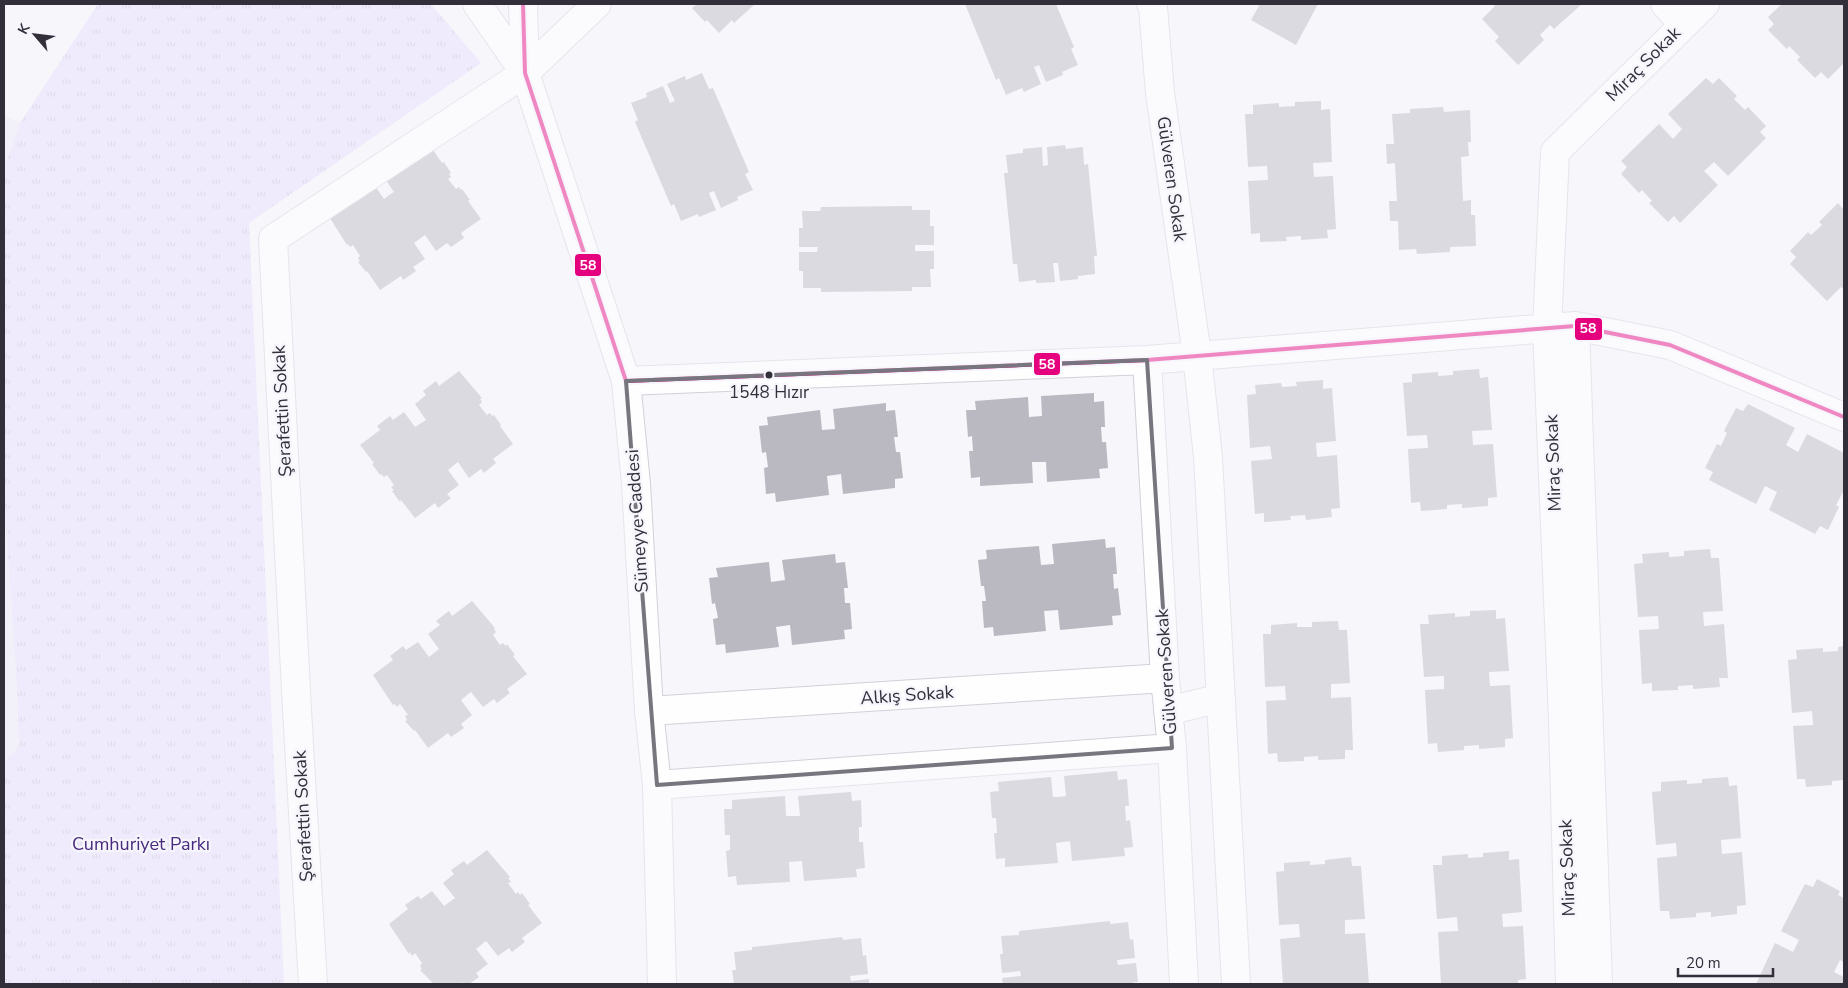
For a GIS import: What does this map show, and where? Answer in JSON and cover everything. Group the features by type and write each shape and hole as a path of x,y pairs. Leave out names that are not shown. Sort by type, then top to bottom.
{"street":[{"name":"Sümeyye Caddesi","path":"477,4 525,73"},
{"name":"Sümeyye Caddesi","path":"523,4 525,73 626,382 636,484 649,711 657,785 662,984"},
{"name":"Şerafettin Sokak","path":"313,984 273,239 525,73 597,4"},
{"path":"1665,4 1683,24"},
{"name":"Miraç Sokak","path":"1570,984 1564,731 1547,329 1555,152 1704,4"},
{"name":"Gülveren Sokak","path":"1154,5 1160,93 1197,355 1208,456 1236,984"},
{"path":"1575,326 1598,984"},
{"path":"626,382 1147,360 1575,326 1670,345 1844,417"},
{"name":"Gülveren Sokak","path":"1147,360 1165,678 1172,748 1184,984"},
{"name":"Alkış Sokak","path":"649,711 1165,678"},
{"path":"1168,711 1221,698"},
{"path":"657,785 1172,748"}],"highlighted area":[{"path":"1147,360 1172,748 657,785 626,381"}],"shaded area":[{"path":"4,115 20,123 4,169"},
{"path":"4,497 17,687 19,745 4,764"}],"green space":[{"name":"Cumhuriyet Parkı","path":"98,4 431,4 481,63 249,223 284,984 4,984 4,764 19,745 17,687 4,497 4,169 20,123"}],"building":[{"path":"697,4 755,4 734,23 732,20 719,33 692,8"},
{"path":"965,4 1056,4 1074,47 1071,49 1078,65 1062,72 1063,75 1046,82 1039,65 1034,67 1041,84 1024,92 1022,88 1006,95 999,78 996,80"},
{"path":"1260,4 1318,4 1296,45 1251,20"},
{"path":"1493,4 1582,4 1554,29 1550,25 1540,35 1544,40 1518,65 1495,41 1499,37 1482,19 1495,6"},
{"path":"1782,4 1844,4 1844,63 1828,79 1821,72 1815,78 1797,60 1800,57 1789,46 1787,49 1768,30 1774,24 1768,17"},
{"path":"702,73 709,89 713,88 749,172 745,174 753,190 737,197 738,200 721,208 714,191 709,193 716,210 699,217 698,214 681,221 674,204 671,206 635,122 638,120 631,103 647,97 646,93 663,86 670,103 675,101 667,84 685,76 686,80"},
{"path":"1706,78 1713,84 1719,78 1737,96 1734,99 1745,110 1748,107 1766,126 1760,132 1766,138 1728,176 1714,162 1704,171 1718,185 1680,223 1674,216 1668,222 1649,203 1652,201 1642,190 1639,193 1621,174 1627,167 1621,161 1659,124 1673,139 1682,129 1668,114"},
{"path":"1321,101 1321,110 1330,109 1332,162 1313,163 1314,177 1333,176 1336,229 1327,230 1328,238 1301,240 1301,236 1286,237 1287,241 1260,242 1260,233 1251,234 1248,181 1268,180 1267,166 1248,167 1245,114 1253,114 1253,105 1279,103 1279,107 1295,106 1295,102"},
{"path":"1443,107 1444,112 1470,110 1471,142 1468,142 1469,156 1461,157 1463,201 1471,200 1471,215 1475,215 1476,246 1450,247 1450,252 1417,254 1416,249 1399,250 1398,221 1390,221 1389,201 1397,201 1395,163 1387,164 1386,144 1394,144 1392,114 1410,113 1410,109"},
{"path":"429,144 451,173 449,174 451,177 448,179 456,189 459,187 462,189 481,219 461,233 464,238 451,247 447,243 436,251 425,235 414,243 425,259 413,267 416,271 403,280 401,276 380,290 367,271 358,262 360,261 358,258 360,256 353,245 350,247 347,245 328,215 373,183 384,199 394,192 383,176"},
{"path":"1065,145 1066,149 1083,147 1084,165 1088,164 1097,256 1094,256 1095,274 1078,276 1078,279 1060,281 1058,263 1053,263 1055,282 1036,283 1036,280 1019,282 1017,264 1013,264 1004,173 1008,173 1006,155 1023,153 1023,149 1042,147 1043,166 1048,165 1047,147"},
{"path":"1838,203 1844,210 1844,290 1841,287 1827,301 1790,264 1796,257 1790,251 1808,232 1811,235 1822,225 1819,222"},
{"path":"912,206 912,210 930,210 930,226 934,226 934,245 915,245 915,251 934,251 934,269 930,269 931,287 912,287 912,291 821,292 821,288 803,288 803,271 799,271 799,252 817,252 818,247 799,247 799,228 803,228 802,211 820,211 821,207"},
{"path":"1479,369 1480,378 1488,377 1492,430 1472,431 1473,445 1493,444 1497,497 1488,498 1488,506 1462,508 1462,504 1447,505 1447,509 1421,511 1420,502 1411,503 1408,449 1428,448 1427,435 1407,436 1403,383 1412,382 1412,374 1438,372 1438,376 1453,375 1453,371"},
{"path":"459,371 482,398 480,399 482,402 479,405 487,415 490,413 492,416 494,415 513,444 493,459 496,463 484,473 481,469 469,478 458,462 448,470 459,485 447,494 451,498 438,508 435,503 415,518 392,491 394,490 391,487 394,485 387,475 384,477 380,475 372,464 374,463 360,445 380,430 377,426 390,416 393,420 404,412 415,427 426,420 415,404 426,395 423,391 436,381 439,386"},
{"path":"1323,380 1323,389 1332,388 1336,441 1316,443 1317,457 1337,455 1340,508 1331,509 1332,517 1306,520 1305,515 1290,516 1291,520 1264,522 1264,513 1255,514 1251,461 1272,459 1270,446 1250,448 1247,395 1256,394 1255,385 1281,383 1282,387 1297,386 1296,382"},
{"path":"1094,393 1094,402 1104,401 1105,427 1101,427 1102,442 1106,442 1108,468 1099,469 1100,478 1047,482 1046,462 1032,462 1033,483 980,486 980,477 971,478 969,451 973,451 972,436 968,437 966,410 976,410 975,401 1028,397 1029,417 1042,416 1041,396"},
{"path":"886,403 886,411 895,410 898,437 894,437 896,452 900,452 903,478 895,479 895,488 843,494 841,474 827,476 829,495 776,502 775,493 766,494 764,468 768,467 766,452 762,453 759,426 768,425 767,417 820,410 822,430 835,429 833,409"},
{"path":"1748,404 1795,428 1786,445 1798,452 1807,434 1844,453 1844,492 1836,505 1839,507 1828,530 1820,526 1815,534 1769,510 1777,492 1765,486 1756,504 1709,480 1713,472 1705,468 1717,444 1721,446 1727,433 1724,431 1736,408 1743,411"},
{"path":"1105,539 1106,548 1115,547 1117,574 1113,574 1114,589 1118,588 1121,615 1112,616 1113,625 1060,630 1058,610 1044,611 1046,631 994,636 993,627 984,628 982,601 986,601 984,586 981,586 978,560 987,559 986,550 1039,546 1041,565 1054,564 1052,544"},
{"path":"1710,549 1711,558 1719,558 1723,611 1703,612 1704,626 1724,624 1728,678 1719,678 1720,687 1693,689 1693,685 1678,686 1678,690 1652,691 1652,683 1642,684 1639,630 1659,629 1658,616 1638,617 1634,564 1643,563 1642,554 1669,552 1669,557 1684,556 1684,551"},
{"path":"835,554 836,563 845,562 848,588 844,588 845,603 850,603 852,629 844,630 845,639 792,645 790,625 776,627 779,647 726,653 725,644 716,645 713,619 718,618 715,603 712,604 709,578 718,577 716,568 769,562 771,582 785,580 782,560"},
{"path":"472,601 495,628 496,632 493,635 500,645 503,643 506,646 507,644 515,655 513,656 527,674 507,689 510,693 497,703 494,699 483,707 471,692 461,700 472,715 461,724 464,728 451,737 448,733 428,748 415,730 405,721 407,720 405,716 408,715 400,704 397,707 395,704 393,705 373,675 393,660 390,656 403,646 406,650 418,642 429,657 439,649 428,634 440,625 436,621 449,611 452,616"},
{"path":"1496,610 1496,619 1505,618 1509,671 1489,672 1490,686 1510,685 1513,738 1505,739 1505,747 1479,749 1479,745 1464,746 1464,750 1438,752 1437,743 1428,744 1425,690 1444,689 1444,676 1424,677 1420,624 1429,624 1428,615 1455,613 1455,617 1470,616 1470,611"},
{"path":"1338,621 1339,630 1347,630 1350,683 1331,684 1331,698 1351,697 1353,750 1345,750 1345,759 1318,760 1318,756 1304,757 1304,761 1278,762 1277,753 1268,754 1266,701 1286,700 1285,686 1265,687 1263,634 1271,634 1271,625 1297,623 1297,627 1312,627 1312,622"},
{"path":"1844,646 1844,780 1832,781 1832,785 1806,787 1805,779 1797,779 1793,726 1813,725 1812,711 1792,713 1788,660 1797,659 1796,650 1823,648 1823,652 1838,651 1838,647"},
{"path":"1117,771 1118,780 1127,779 1129,806 1125,806 1126,821 1130,820 1133,847 1124,848 1125,856 1072,861 1070,841 1056,843 1058,863 1005,867 1005,858 996,859 994,833 997,833 996,818 992,818 990,792 999,791 998,782 1051,777 1053,797 1059,797 1066,796 1064,776"},
{"path":"1728,777 1729,786 1737,785 1741,838 1721,840 1722,854 1742,852 1746,905 1737,906 1737,914 1711,917 1711,912 1696,913 1696,917 1670,919 1669,911 1660,911 1657,858 1677,856 1676,843 1656,845 1652,792 1661,791 1661,782 1687,780 1687,784 1702,783 1702,779"},
{"path":"851,792 852,801 861,800 862,827 859,827 859,842 863,842 865,868 856,869 857,877 804,881 802,861 789,862 790,882 737,885 736,876 728,877 726,851 730,850 730,835 725,835 724,809 732,809 732,800 785,796 786,816 800,816 798,796"},
{"path":"487,850 510,877 508,878 511,882 508,883 516,894 518,892 520,895 522,893 530,904 528,905 542,923 522,938 525,942 512,952 509,948 498,956 486,941 476,949 488,964 476,973 479,977 469,984 464,984 463,982 460,984 434,984 420,970 422,969 420,966 422,963 415,953 412,956 410,952 409,954 389,924 408,909 405,905 418,896 421,899 432,891 444,906 455,898 443,883 454,874 451,870 464,861 467,865"},
{"path":"1509,851 1509,860 1519,859 1522,912 1502,914 1503,927 1523,926 1526,979 1518,980 1518,984 1441,984 1438,932 1458,931 1457,917 1437,919 1433,865 1442,865 1442,856 1468,854 1468,858 1483,857 1483,853"},
{"path":"1351,857 1352,866 1361,866 1365,919 1345,920 1345,934 1365,933 1369,984 1283,984 1280,939 1300,937 1299,924 1279,925 1276,872 1284,871 1284,863 1310,861 1310,865 1325,864 1325,860"},
{"path":"1817,879 1840,891 1838,895 1844,898 1844,962 1840,960 1834,972 1844,977 1844,984 1756,984 1775,943 1793,952 1799,940 1781,931 1805,884 1813,887"},
{"path":"1110,921 1110,924 1128,922 1130,940 1133,939 1135,958 1117,960 1118,965 1136,963 1138,982 1134,982 1135,984 1003,984 1002,978 1021,976 1020,971 1002,973 1000,954 1003,954 1001,936 1019,935 1019,931"},
{"path":"842,937 843,940 861,938 863,956 866,955 868,974 850,976 851,981 869,979 869,984 734,984 732,970 736,970 734,952 752,950 752,947"}],"transit line":[{"name":"58","path":"523,4 525,73 626,381 1147,360 1575,326 1670,345 1844,417"}],"place":[{"name":"1548 Hızır","path":"769,375"}]}
